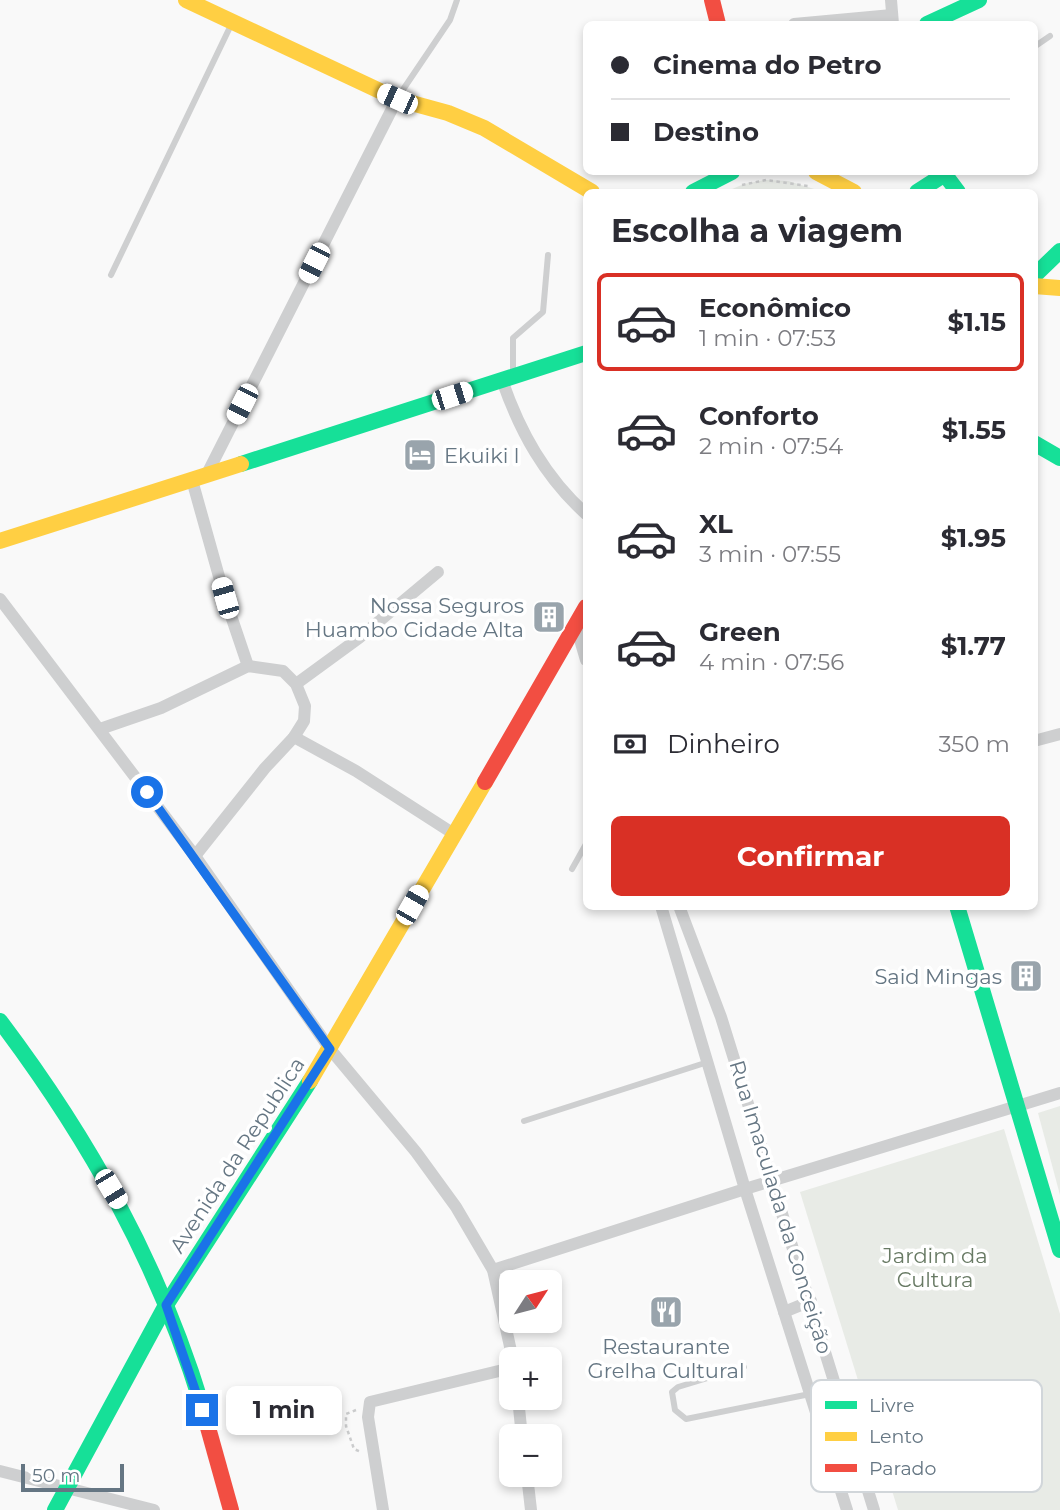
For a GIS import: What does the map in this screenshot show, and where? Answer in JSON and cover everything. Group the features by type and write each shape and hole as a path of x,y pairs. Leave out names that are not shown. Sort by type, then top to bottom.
{"main road":[{"path":"186,0 397,99 448,113 484,128 587,189"},
{"path":"712,0 717,21"},
{"path":"933,21 979,0"},
{"path":"697,189 714,175"},
{"path":"697,189 726,175"},
{"path":"822,175 848,189"},
{"path":"921,189 941,175"},
{"path":"1038,272 1060,251"},
{"path":"1038,286 1060,288"},
{"path":"0,541 583,354"},
{"path":"1038,445 1060,458"},
{"name":"Avenida da Republica","path":"55,1510 166,1305 330,1049 583,613"},
{"path":"958,910 1060,1250"},
{"path":"0,1021 67,1116 123,1209 166,1305 231,1510"}],"street":[{"path":"868,21 892,20 891,0"},
{"path":"248,666 225,598 199,477 397,99"},
{"path":"507,378 514,416 536,456 563,493 583,511"},
{"path":"296,684 359,638 438,572"},
{"path":"0,599 195,856 330,1049 416,1152 456,1207 493,1270 510,1347"},
{"path":"576,626 583,650"},
{"path":"100,729 161,708 248,666 283,670 296,684 305,706 304,721 294,737 265,768 195,856"},
{"path":"1038,740 1060,734"},
{"path":"294,737 356,771 454,834"},
{"name":"Rua Imaculada da Conceição","path":"662,910 745,1189 811,1397"},
{"name":"Rua Imaculada da Conceição","path":"681,910 721,1017 834,1380"},
{"path":"697,1026 721,1017"},
{"path":"493,1270 745,1189 1060,1093"},
{"path":"784,1312 811,1301"},
{"path":"383,1510 368,1417 370,1402 499,1370"},
{"path":"0,1471 154,1510"},
{"path":"528,1487 531,1510"},
{"name":"Rua Imaculada da Conceição","path":"841,1492 847,1510"},
{"name":"Rua Imaculada da Conceição","path":"868,1492 874,1510"}],"lane":[{"path":"397,99 450,20 457,0"},
{"path":"111,275 232,23"},
{"path":"1038,44 1049,36"},
{"path":"507,378 513,338 543,312 548,255"},
{"path":"572,869 583,849"},
{"path":"524,1121 708,1062"},
{"path":"744,1367 678,1387 672,1392 675,1410 686,1419 810,1394"}],"path":[{"path":"735,188 766,180 788,181 817,189"}],"green space":[{"path":"766,180 788,181 814,189 732,189"},
{"path":"1060,1106 1060,1195 1038,1113"},
{"name":"Jardim da Cultura","path":"1004,1129 1060,1314 1060,1510 898,1510 892,1492 1042,1492 1042,1380 858,1380 800,1192"}],"traffic: fast":[{"path":"934,21 979,0"},
{"path":"699,189 726,175"},
{"path":"922,189 943,175"},
{"path":"945,175 956,189"},
{"path":"1038,272 1060,251"},
{"path":"241,464 583,354"},
{"path":"1038,445 1060,458"},
{"path":"958,910 1060,1250"},
{"path":"0,1021 63,1111 118,1204 165,1303 202,1406"},
{"path":"55,1510 166,1305 310,1081"}],"traffic: slow":[{"path":"186,0 397,99 448,113 484,128 587,189"},
{"path":"822,175 848,189"},
{"path":"1038,286 1060,288"},
{"path":"0,541 241,464"},
{"path":"310,1081 485,782"}],"traffic: jam":[{"path":"712,0 717,21"},
{"path":"485,782 583,612"},
{"path":"202,1406 231,1510"}],"place":[{"name":"Ekuiki l","path":"420,455"},
{"name":"Nossa Seguros Huambo Cidade Alta","path":"549,617"},
{"name":"Said Mingas","path":"1026,976"},
{"name":"Restaurante Grelha Cultural","path":"666,1312"}],"route":[{"path":"147,792 330,1049 166,1305 202,1410"}]}
